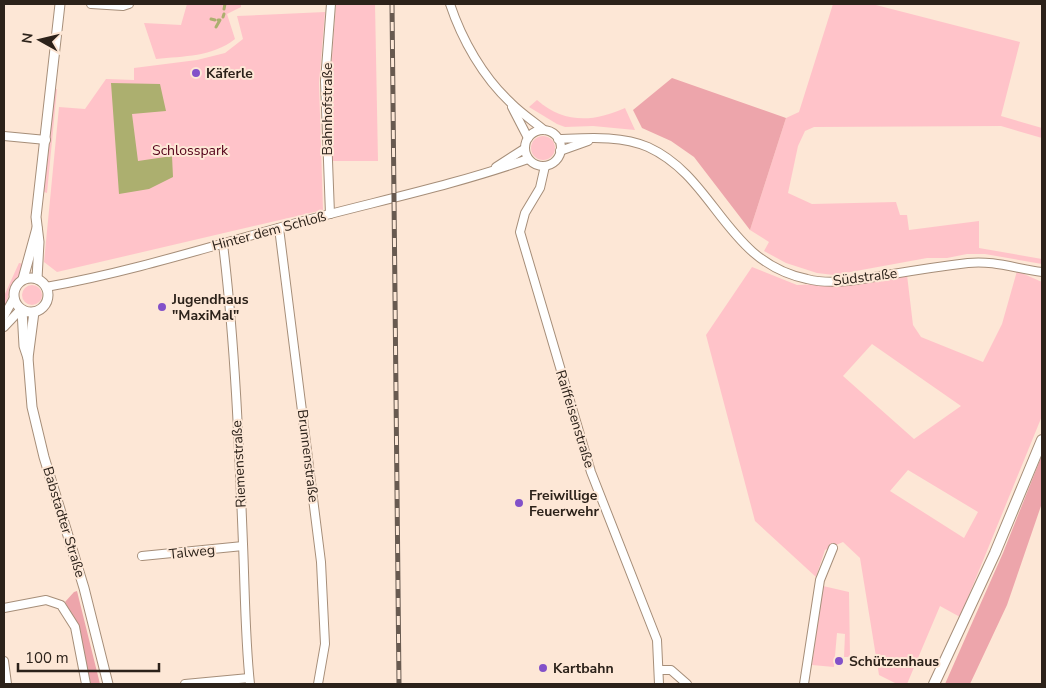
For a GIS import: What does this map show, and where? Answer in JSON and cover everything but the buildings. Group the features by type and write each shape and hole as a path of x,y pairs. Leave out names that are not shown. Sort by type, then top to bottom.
{"main road":[{"path":"934,684 995,553 1042,440"}],"street":[{"path":"4,316 14,298 16,287 24,279 37,228 60,4"},
{"path":"92,4 123,6 129,4"},
{"name":"Bahnhofstraße","path":"330,4 325,81 330,214"},
{"path":"450,4 456,21 478,61 510,102 528,138"},
{"path":"510,102 558,139 560,151 555,161 545,166 536,165 528,159 524,149 528,138 535,132 544,130"},
{"path":"4,136 46,140"},
{"name":"Südstraße","path":"560,151 595,138"},
{"name":"Südstraße","path":"558,139 595,138 623,140 646,146 664,156 681,168 693,181 726,225 752,252 782,271 806,279 836,282 970,263 996,263 1041,272"},
{"name":"Hinter dem Schloß","path":"491,171 524,149"},
{"name":"Hinter dem Schloß","path":"46,287 88,280 491,171 528,159"},
{"name":"Raiffeisenstraße","path":"545,166 540,188 525,213 520,232 591,472 610,526 655,633 660,670 659,684"},
{"path":"37,228 39,242 37,279"},
{"name":"Brunnenstraße","path":"279,228 321,562 325,644 318,684"},
{"name":"Riemenstraße","path":"223,244 231,320 243,546 244,619 249,681"},
{"path":"24,279 37,279 46,287"},
{"name":"Babstadter Straße","path":"46,287 48,296 46,305 34,312 28,358 32,407 84,588 108,684"},
{"name":"Babstadter Straße","path":"14,298 22,310 24,346 28,358"},
{"path":"4,327 22,310 34,312"},
{"name":"Talweg","path":"142,556 243,546"},
{"path":"804,684 820,580 833,548"},
{"path":"4,608 46,600 61,605 75,626 86,684"},
{"path":"4,661 8,684"},
{"path":"660,670 671,670 688,684"},
{"path":"185,684 249,681"}],"green space":[{"path":"187,4 241,4 241,7 227,14 235,39 226,45 207,52 156,59 144,23 181,25"},
{"path":"336,4 375,4 378,161 331,161 330,83"},
{"path":"833,4 872,4 1020,42 1001,116 1042,128 1042,138 1001,126 814,127 805,131 798,146 788,193 812,204 896,202 900,215 907,215 909,230 979,221 979,248 1042,259 1042,264 985,254 967,254 947,258 927,258 834,275 817,273 786,263 764,251 769,242 750,230 786,118 799,112"},
{"name":"Schlosspark","path":"325,12 319,83 323,210 57,272 44,262 59,107 85,109 106,79 134,80 134,68 197,60 225,53 243,39 237,16"},
{"path":"54,89 57,89 47,193 44,192"},
{"path":"537,100 547,108 558,113 580,118 602,116 625,108 635,130 593,126 565,127 529,107"},
{"path":"543,136 552,139 555,148 552,157 543,160 534,157 531,148 534,139"},
{"path":"19,263 24,264 22,271 11,288 4,310 4,296"},
{"path":"752,267 797,285 873,282 907,275 913,325 921,337 983,362 1002,324 1017,271 1042,282 1042,416 960,617 940,606 907,684 897,684 879,675 860,558 843,542 825,550 816,577 755,521 706,335","holes":["872,344 961,406 914,439 843,376","908,470 978,512 964,538 890,491"]},
{"path":"28,285 36,285 42,291 42,299 36,305 28,305 22,299 22,291"},
{"path":"823,586 849,592 850,657 844,657 845,634 837,633 834,667 812,665"}],"shaded area":[{"path":"672,78 786,118 750,230 694,157 671,141 642,128 633,110"},
{"path":"111,83 160,84 166,111 132,114 138,161 172,156 173,177 149,189 119,194"},
{"path":"1042,455 1042,503 1007,605 970,684 945,684 1003,553"},
{"path":"77,591 100,684 91,684 77,625 65,602"}],"waterway":[{"path":"224,9 225,4"},
{"path":"211,19 215,20"},
{"path":"216,27 220,20 218,20"}],"railway":[{"path":"392,4 399,684"}],"place":[{"name":"Käferle","path":"196,73"},
{"name":"Jugendhaus \"MaxiMal\"","path":"162,307"},
{"name":"Freiwillige Feuerwehr","path":"519,503"},
{"name":"Schützenhaus","path":"839,661"},
{"name":"Kartbahn","path":"543,668"}]}
